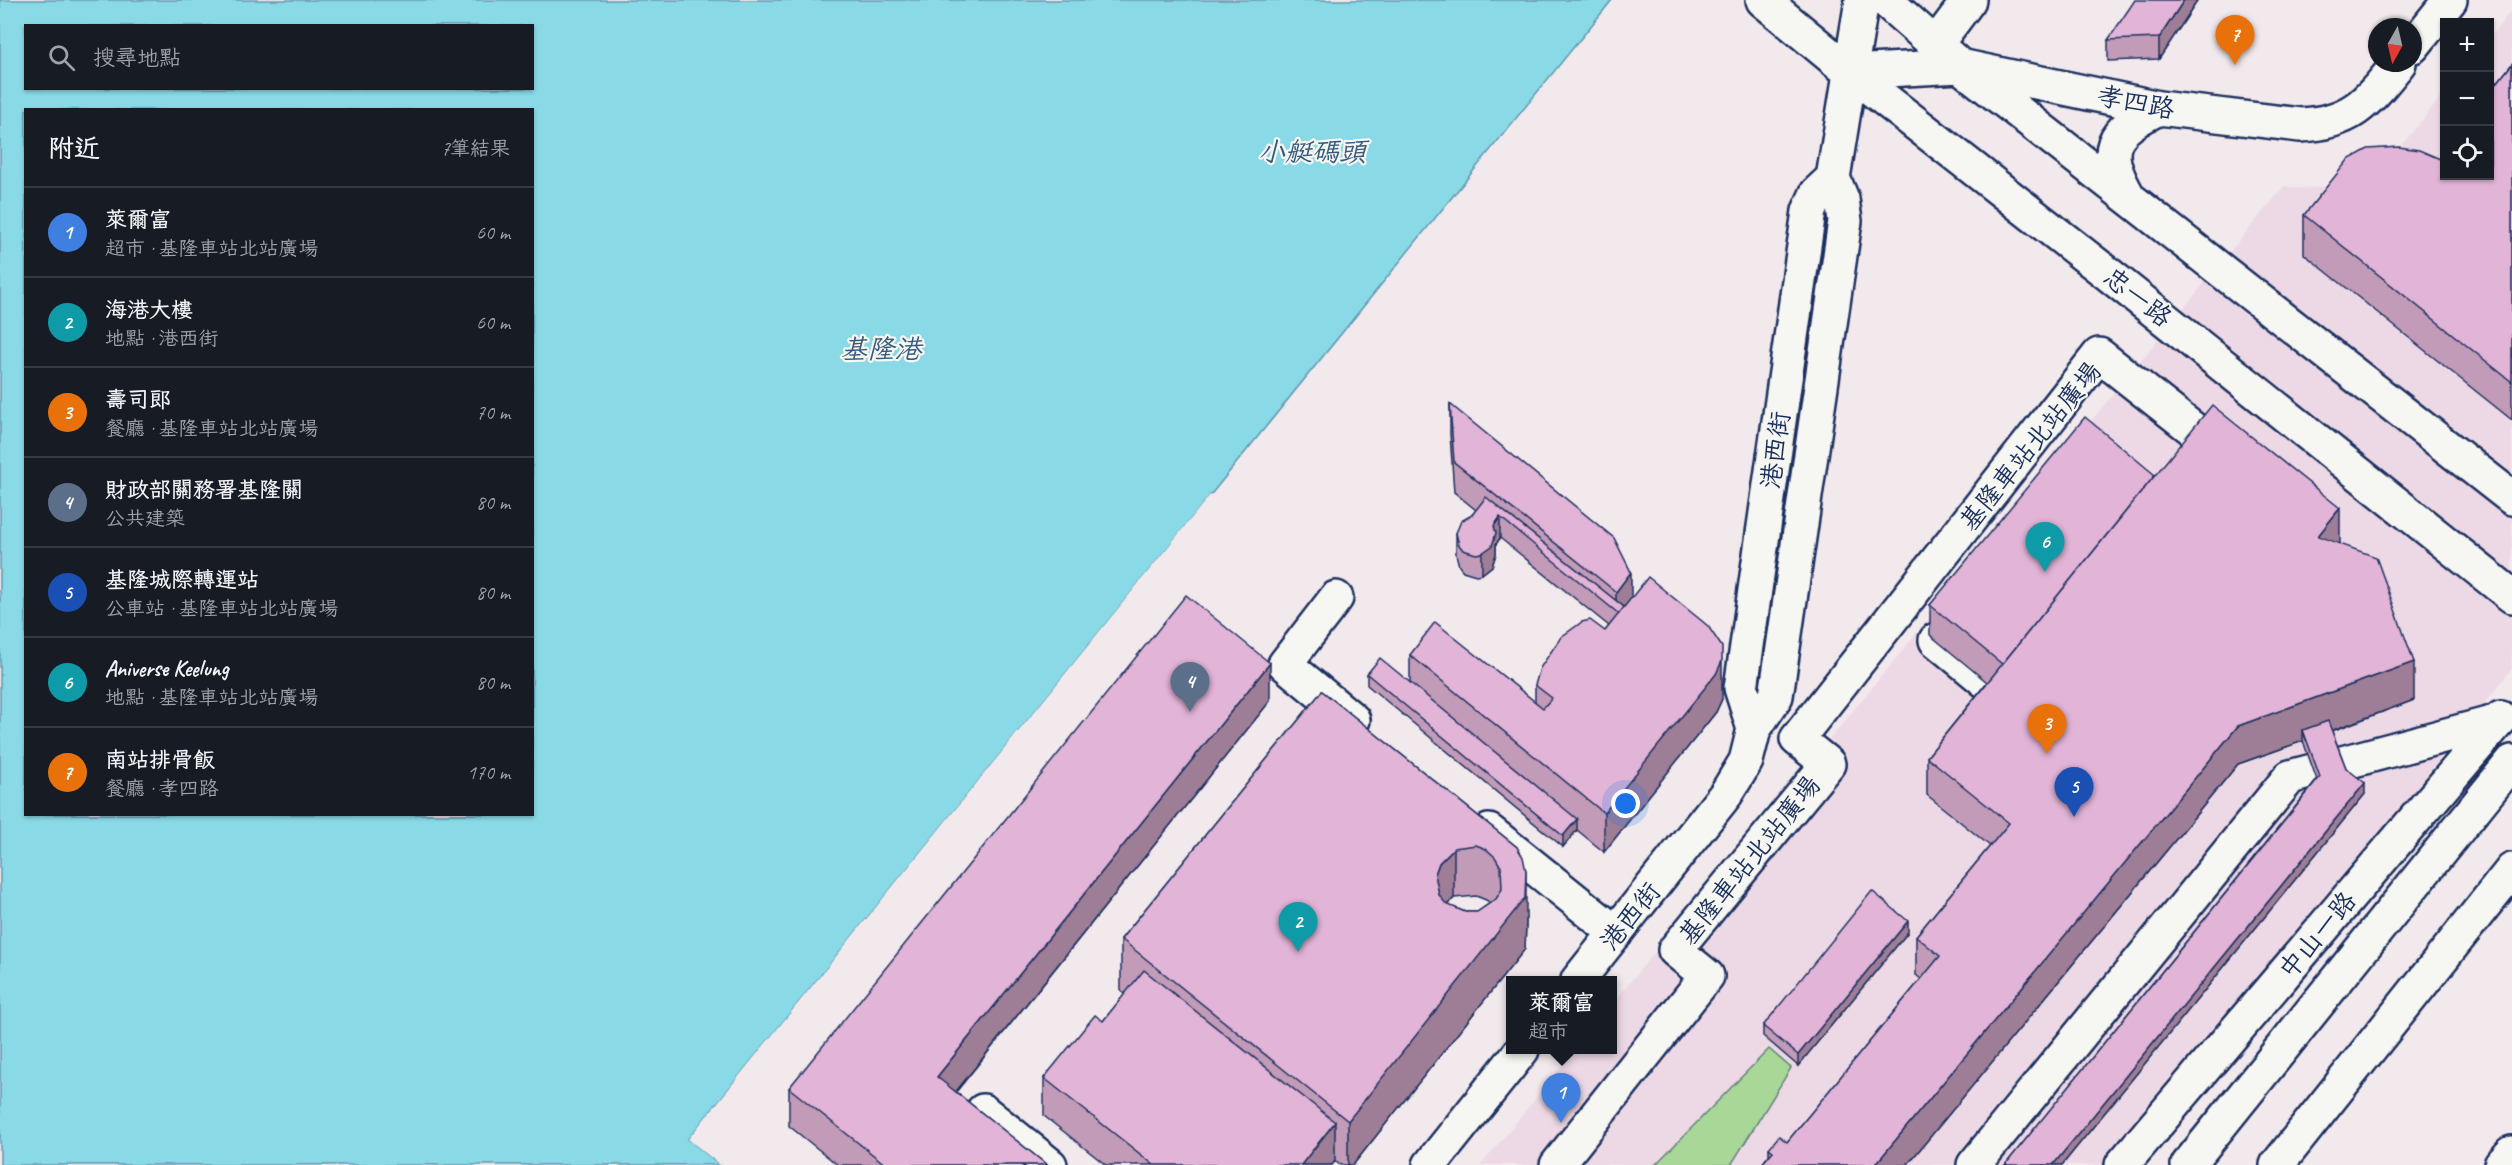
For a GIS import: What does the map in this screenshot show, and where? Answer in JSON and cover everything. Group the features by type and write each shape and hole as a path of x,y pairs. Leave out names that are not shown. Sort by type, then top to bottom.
{"main road":[{"name":"忠一路","path":"1763,0 1850,72 2098,266 2512,596"},
{"name":"港西街","path":"1582,976 1706,821 1737,778 1746,761 1754,729 1741,688 1809,211 1817,193 1833,178 1862,0"},
{"path":"1885,0 1960,66 2512,498"},
{"path":"1936,44 1970,0"},
{"path":"2422,35 2450,0"},
{"name":"孝四路","path":"1850,72 1960,66 2159,108 2300,125 2320,124 2347,115 2369,100 2392,72"},
{"path":"2129,198 2114,167 2112,152 2117,138 2129,126 2159,108"},
{"name":"基隆車站北站廣場","path":"1557,1165 1707,976 1675,950 1828,764 1797,739 2099,355 2212,444 2180,484"},
{"path":"1336,598 1285,664 1377,739"},
{"path":"1944,617 1930,635 2006,698 1977,733"},
{"path":"1974,1165 2290,777 2506,713"},
{"name":"中山一路","path":"2122,1165 2506,713"},
{"path":"2188,1165 2512,762"},
{"path":"1469,815 1616,933"},
{"path":"2277,1165 2512,870"},
{"path":"1430,1165 1519,1054"},
{"path":"983,1111 1050,1165"},
{"path":"2501,1165 2512,1153"}],"shaded area":[{"path":"2512,10 2512,669 2115,1165 1481,1165 1572,1054 1617,1054 1617,998 2284,186 2298,188 2352,186 2392,157 2440,98 2440,180 2494,180 2494,32"}],"green space":[{"path":"1769,1049 1791,1068 1731,1165 1655,1165"}],"water":[{"name":"基隆港","path":"0,0 1612,0 688,1139 720,1165 0,1165"}],"pier":[{"path":"1210,495 1213,497 692,1139 723,1165 720,1165 688,1139"}],"building":[{"path":"2135,0 2184,0 2159,38 2108,40"},
{"path":"2512,64 2512,382 2304,215 2348,160 2368,149 2399,147 2419,150 2440,159 2440,180 2494,180 2494,87"},
{"path":"1450,404 1614,538 1631,572 1616,592 1454,462"},
{"path":"2212,405 2340,508 2318,536 2376,557 2414,662 2238,726 1875,1165 1761,1165 1773,1151 1769,1148 1779,1136 1787,1142 1940,956 1916,936 2009,823 1927,757"},
{"path":"2085,417 2155,475 2002,664 1930,605"},
{"path":"1486,497 1624,607 1619,614 1500,517 1494,526 1496,533 1492,546 1476,554 1463,550 1456,533 1461,521 1472,515"},
{"path":"1648,577 1708,626 1722,647 1722,661 1716,674 1604,813 1410,655 1435,622 1543,708 1552,698 1535,685 1540,668 1561,637 1582,622 1590,620 1605,631"},
{"path":"1186,595 1270,663 937,1077 1047,1165 886,1165 789,1088"},
{"path":"1380,658 1577,819 1563,836 1367,674"},
{"path":"1322,691 1517,847 1523,857 1526,871 1525,898 1348,1121 1121,939","holes":["1476,845 1486,849 1501,867 1502,889 1496,899 1477,912 1465,912 1446,904 1439,895 1435,874 1439,863 1454,848"]},
{"path":"2328,721 2346,768 2365,783 2053,1165 2005,1165 2320,777 2303,730"},
{"path":"1872,891 1908,921 1798,1055 1763,1026"},
{"path":"1144,970 1335,1122 1301,1165 1154,1165 1044,1078 1095,1015 1103,1021"}],"place":[{"name":"南站排骨飯","path":"2235,65"},
{"name":"Aniverse Keelung","path":"2045,572"},
{"name":"財政部關務署基隆關","path":"1190,712"},
{"name":"壽司郎","path":"2047,754"},
{"name":"基隆城際轉運站","path":"2074,817"},
{"name":"海港大樓","path":"1298,952"},
{"name":"萊爾富","path":"1561,1123"}],"water label":[{"name":"小艇碼頭","path":"1312,152"}]}
